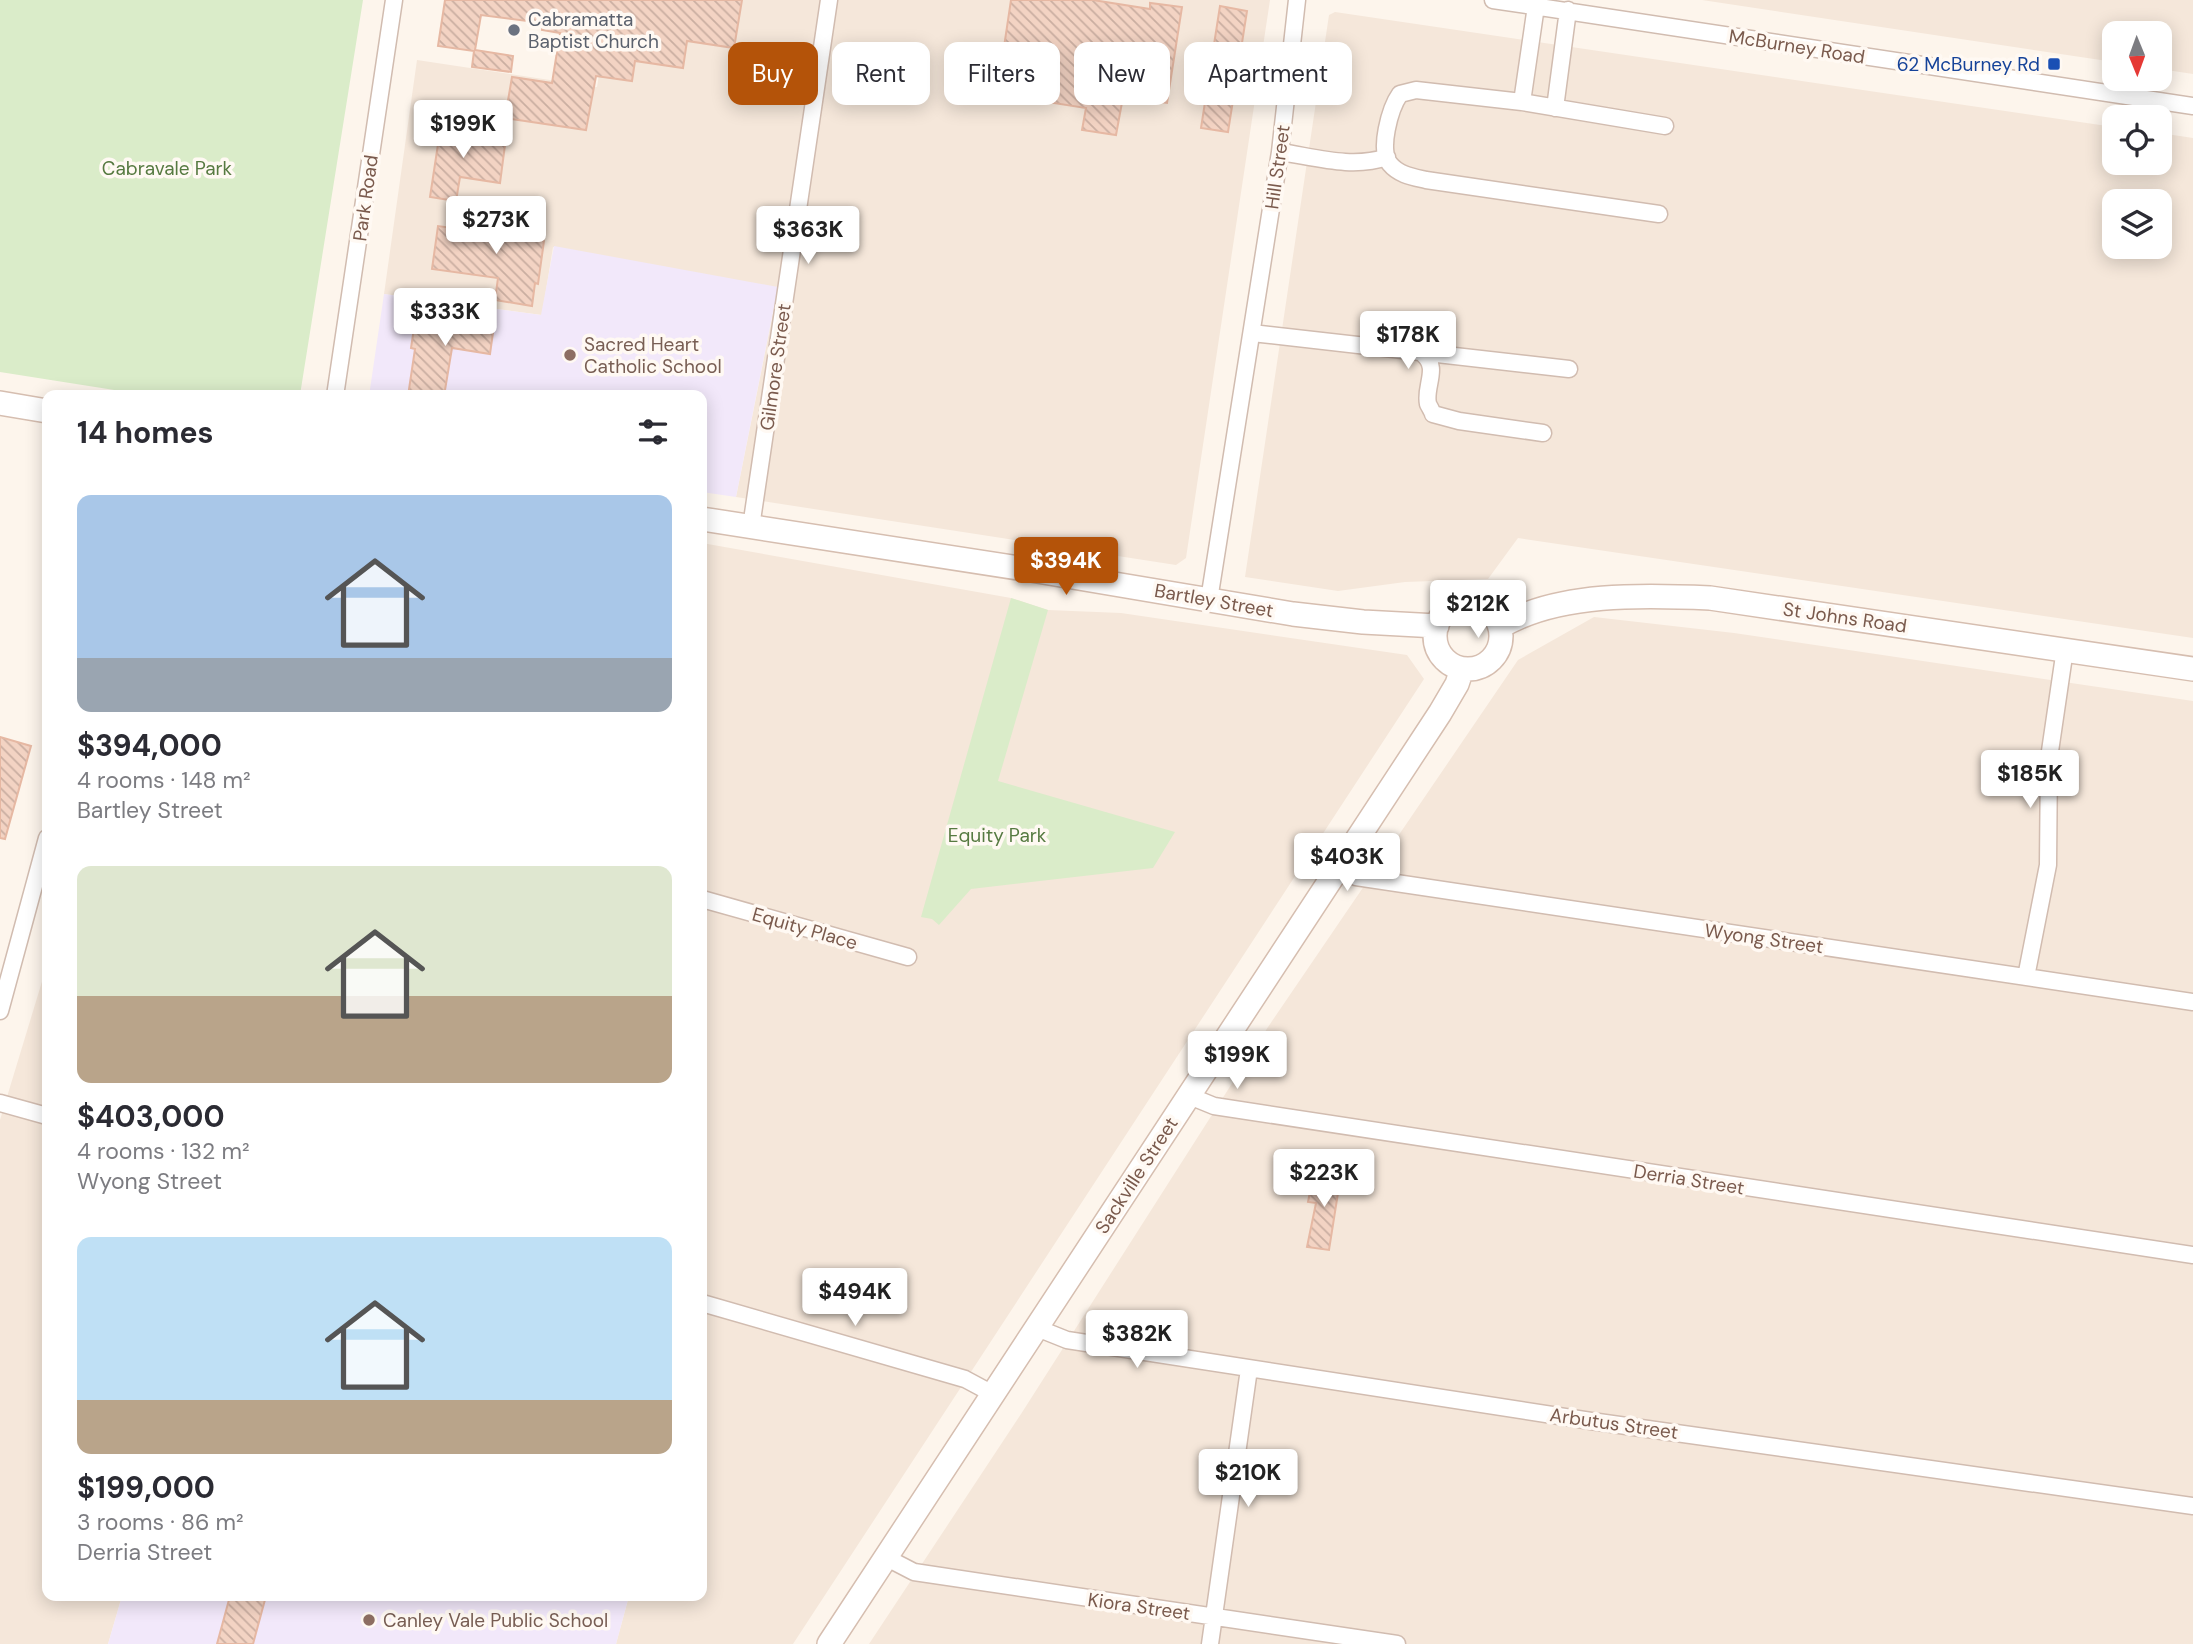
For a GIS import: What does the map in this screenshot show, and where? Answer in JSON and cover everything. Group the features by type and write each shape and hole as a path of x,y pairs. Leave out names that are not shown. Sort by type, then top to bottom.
{"main road":[{"path":"0,403 42,410"},
{"name":"Bartley Street","path":"707,520 1209,600 1363,622 1437,626"},
{"name":"St Johns Road","path":"1500,627 1517,617 1558,604 1654,595 1710,598 2193,668"},
{"path":"1458,605 1479,605 1488,610 1500,627 1499,649 1493,659 1473,669 1452,665 1443,658 1437,648 1437,626 1441,617 1458,605"},
{"name":"Sackville Street","path":"829,1644 1440,713 1457,684 1462,668"}],"street":[{"name":"Park Road","path":"336,390 394,0"},
{"name":"Gilmore Street","path":"751,527 829,0"},
{"name":"Hill Street","path":"1209,600 1280,152 1297,0"},
{"name":"McBurney Road","path":"1493,0 2193,106"},
{"path":"1522,103 1536,6"},
{"path":"1555,108 1568,10"},
{"path":"1660,214 1426,180 1400,173 1387,162 1387,130 1393,104 1399,94 1416,90 1522,103 1665,126"},
{"path":"1280,152 1351,163 1371,163 1387,157"},
{"path":"1251,333 1569,369"},
{"path":"1423,354 1429,359 1431,369 1427,404 1433,414 1459,421 1543,433"},
{"path":"2026,977 2048,865 2049,758 2065,649"},
{"path":"0,1010 42,856"},
{"name":"Wyong Street","path":"1339,866 1356,877 2193,1002"},
{"name":"Equity Place","path":"707,900 908,957"},
{"name":"Derria Street","path":"1187,1096 1214,1106 2193,1255"},
{"path":"0,1104 42,1115"},
{"path":"707,1304 965,1379 993,1394"},
{"name":"Arbutus Street","path":"1037,1328 1067,1340 1249,1369 2193,1506"},
{"path":"1210,1644 1249,1369"},
{"name":"Kiora Street","path":"885,1557 914,1572 1396,1644"}],"shaded area":[{"path":"611,0 1270,0 1264,42 1184,42 1184,105 1254,105 1186,558 1176,565 736,497 778,288 553,247 542,315 384,294 417,60 597,87"},
{"path":"1702,0 2193,0 2193,74 2172,71 2172,21 2102,21 2102,60"},
{"path":"1335,12 2102,125 2102,175 2172,175 2172,135 2193,138 2193,638 1518,538 1488,579 1405,582 1338,591 1245,577 1316,105 1352,105 1352,42 1325,42 1329,15"},
{"name":"Sacred Heart Catholic School","path":"554,246 778,287 736,497 707,493 707,390 370,390 384,294 541,315"},
{"path":"707,544 1011,598 1048,610 1121,613 1407,655 1424,679 793,1644 616,1644 628,1601 707,1601"},
{"path":"1594,617 1734,633 2193,701 2193,1644 869,1644 1021,1414 1268,1027 1518,660"},
{"path":"42,981 42,1601 121,1601 108,1644 0,1644 0,1120"},
{"name":"Canley Vale Public School","path":"121,1601 628,1601 616,1644 108,1644"}],"green space":[{"name":"Cabravale Park","path":"0,0 363,0 301,390 114,390 0,372"},
{"name":"Equity Park","path":"1011,598 1048,610 998,781 1175,832 1153,868 971,889 939,925 932,919 921,917"}],"building":[{"path":"445,0 742,0 735,42 728,42 728,47 687,41 683,68 635,61 632,81 596,76 586,130 505,118 512,77 552,83 560,33 542,30 543,23 481,15 475,50 513,56 511,72 472,67 474,51 438,46"},
{"path":"1011,0 1093,0 1150,9 1150,3 1182,7 1170,84 1170,42 1074,42 1074,105 1122,105 1116,135 1082,130 1086,108 1060,104 1060,42 1005,42"},
{"path":"1220,6 1247,11 1242,42 1214,42"},
{"path":"1205,105 1232,105 1228,132 1201,128"},
{"path":"442,118 467,122 465,139 505,145 500,183 460,177 456,201 430,197"},
{"path":"508,213 542,218 539,240 544,241 532,306 495,300 498,278 432,269 438,226 505,235"},
{"path":"445,311 495,318 490,354 452,348 445,390 409,390 415,349 411,348 416,315 444,319"},
{"path":"0,737 31,746 5,839 0,838"},
{"path":"1318,1170 1341,1174 1329,1250 1307,1247 1316,1203 1308,1202 1312,1182 1316,1183"},
{"path":"229,1601 265,1601 253,1644 217,1644"}],"place":[{"name":"Cabramatta Baptist Church","path":"514,30"},
{"name":"62 McBurney Rd","path":"2054,64"},
{"name":"Sacred Heart Catholic School","path":"570,355"},
{"name":"Canley Vale Public School","path":"369,1620"}]}
